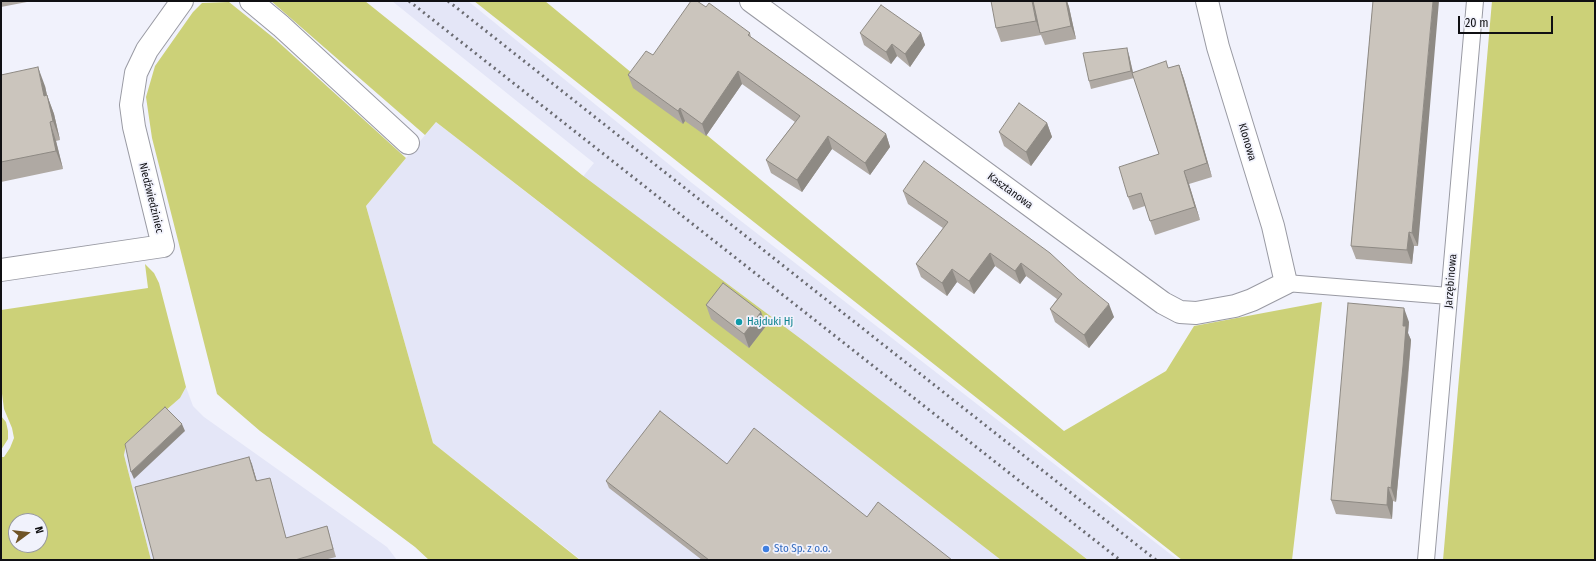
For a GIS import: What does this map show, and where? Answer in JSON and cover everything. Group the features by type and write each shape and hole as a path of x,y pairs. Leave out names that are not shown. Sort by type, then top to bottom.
{"street":[{"name":"Niedźwiedziniec","path":"1,270 163,246 134,127 131,105 136,73 148,50 182,1"},
{"path":"251,1 281,26 408,143"},
{"name":"Kasztanowa","path":"751,1 1163,303 1180,312 1196,313 1246,302 1286,283"},
{"name":"Klonowa","path":"1208,1 1218,47 1273,226 1286,283"}],"lane":[{"name":"Jarzębinowa","path":"1426,560 1475,1"},
{"path":"1286,283 1449,296"}],"shaded area":[{"path":"392,1 468,1 692,183 1178,560 1088,560 809,345 778,387 1001,560 581,560 433,443 366,206 436,122 553,213 594,163"},
{"path":"186,387 193,406 204,417 387,547 397,560 151,560 124,455 126,445 180,398"}],"green space":[{"path":"271,1 365,1 582,175 809,345 1088,560 1001,560 436,122 425,135"},
{"path":"474,1 545,1 1064,431 1166,371 1194,326 1322,302 1292,560 1182,560"},
{"path":"1492,1 1595,1 1595,560 1443,560"},
{"path":"229,2 275,39 406,158 366,206 433,443 580,560 429,560 415,547 260,431 217,394 152,138 146,97 155,66 193,12 202,3"},
{"path":"145,264 154,273 159,283 186,387 180,398 126,445 124,455 151,560 1,560 1,457 4,457 14,438 12,428 4,409 1,386 1,310 148,288"},
{"path":"1,416 6,422 8,439 1,450"}],"building":[{"path":"691,1 697,1 706,7 709,3 750,33 748,35 886,134 865,163 828,136 797,180 766,160 800,116 738,71 702,124 680,108 678,111 628,75 646,51 653,55"},
{"path":"991,1 1032,1 1036,21 996,28"},
{"path":"1033,1 1066,1 1071,26 1040,33"},
{"path":"1373,1 1433,1 1412,233 1409,232 1407,250 1351,246"},
{"path":"881,5 921,33 905,54 892,44 886,52 860,33"},
{"path":"1127,48 1131,71 1089,81 1083,53"},
{"path":"1166,61 1168,68 1179,65 1207,163 1184,171 1195,207 1150,221 1141,193 1128,197 1119,167 1159,154 1132,73"},
{"path":"38,67 44,96 47,95 53,121 50,122 56,151 1,162 1,75"},
{"path":"1019,103 1047,123 1026,152 999,132"},
{"path":"924,161 1050,253 1078,279 1109,304 1084,335 1050,309 1062,294 1021,263 1015,271 990,253 969,281 952,269 942,283 916,264 948,222 903,191"},
{"path":"723,283 761,312 744,334 706,305"},
{"path":"1348,303 1404,308 1403,326 1406,326 1403,366 1391,488 1388,487 1387,505 1331,500"},
{"path":"165,407 182,424 131,472 125,444"},
{"path":"660,411 727,464 754,428 867,517 878,502 952,560 709,560 606,481"},
{"path":"249,457 256,481 270,478 286,538 327,526 333,549 295,560 154,560 135,487"}],"railway":[{"path":"409,1 1120,560"},
{"path":"448,1 1156,560"}],"place":[{"name":"Hajduki Hj","path":"739,322"},
{"name":"Sto Sp. z o.o.","path":"766,549"}]}
